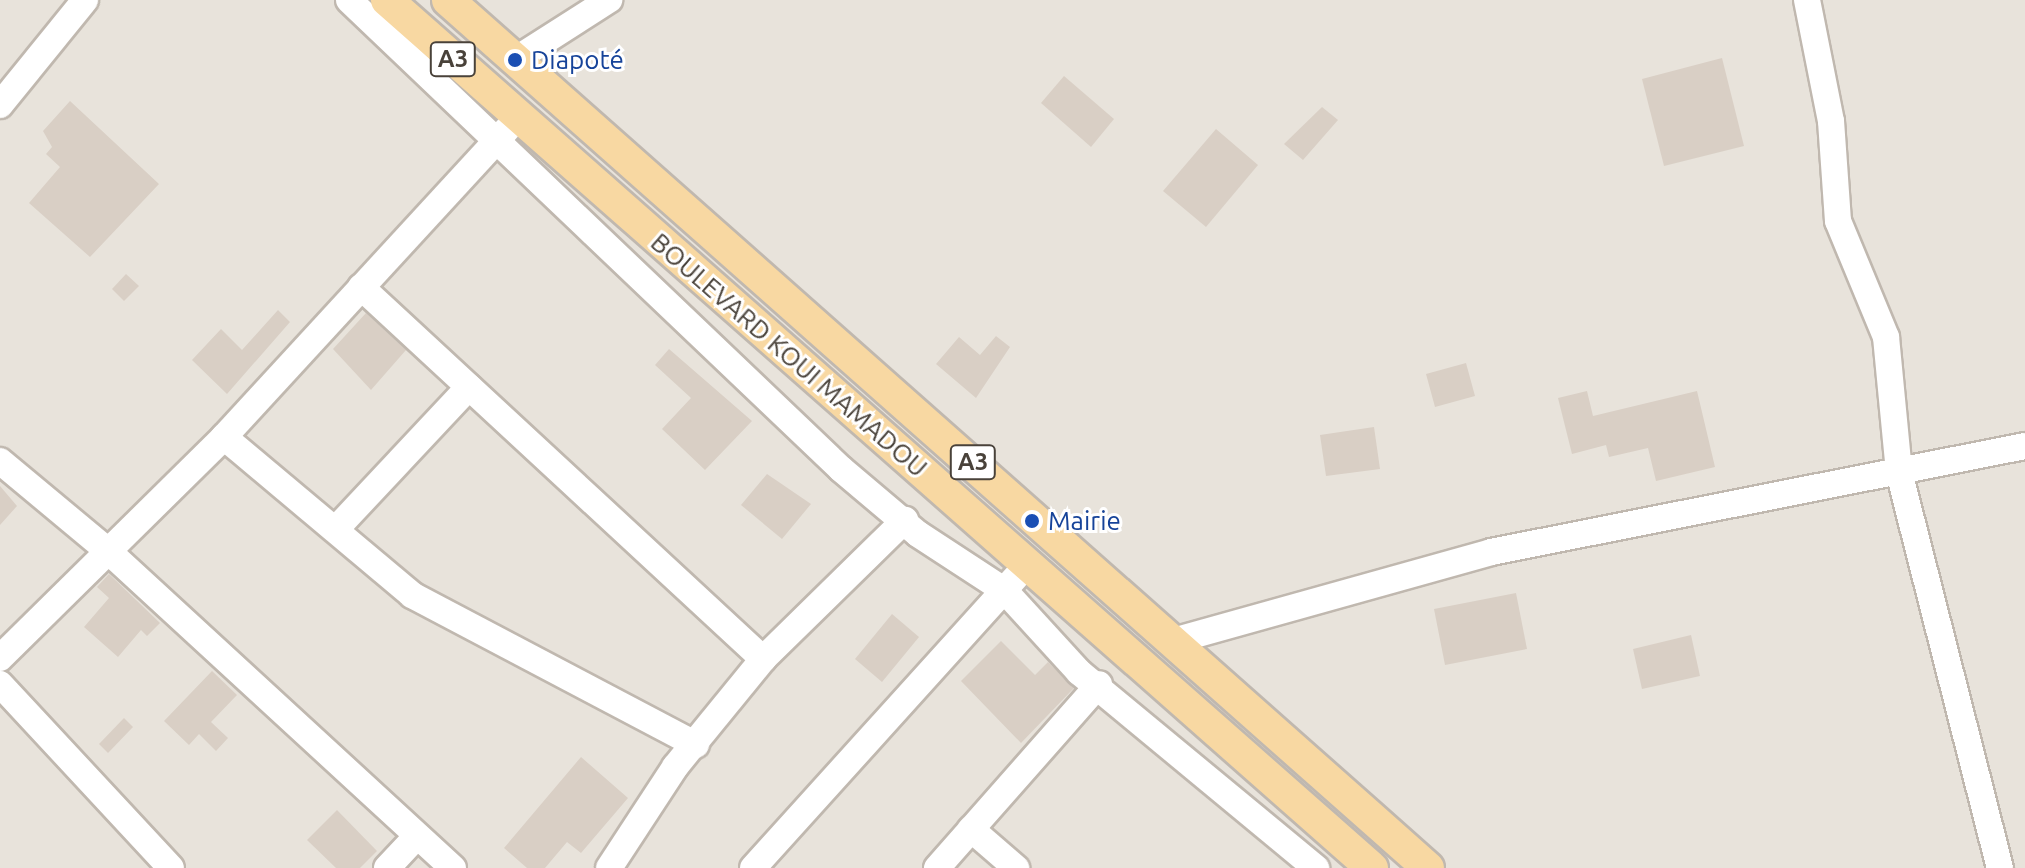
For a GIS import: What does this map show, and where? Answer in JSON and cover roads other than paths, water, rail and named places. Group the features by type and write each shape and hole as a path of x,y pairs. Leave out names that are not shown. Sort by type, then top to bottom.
{"main road":[{"name":"BOULEVARD KOUI MAMADOU","path":"387,0 485,88 507,129 1036,569 1372,868"},
{"name":"BOULEVARD KOUI MAMADOU","path":"448,0 1428,868"},
{"path":"485,88 515,60"}],"street":[{"path":"0,105 85,0"},
{"path":"349,0 507,129 713,349 905,520 1011,598 1079,672 1099,684 1316,868"},
{"path":"515,60 609,0"},
{"path":"1807,0 1831,121 1838,221 1886,337 1899,472 2000,868"},
{"path":"0,658 224,437 507,129"},
{"path":"361,287 763,659"},
{"path":"337,528 469,387"},
{"path":"224,437 337,528 412,595 696,745"},
{"path":"1173,641 1491,552 2025,446"},
{"path":"0,461 107,550 453,868"},
{"path":"609,868 696,745 763,659 905,520"},
{"path":"774,868 1036,569"},
{"path":"753,868 1011,598"},
{"path":"0,684 171,868"},
{"path":"937,868 1099,684"},
{"path":"971,829 1016,868"},
{"path":"387,868 417,836"}],"place":[{"name":"Diapoté","path":"515,60"},
{"name":"Mairie","path":"1032,521"}]}
